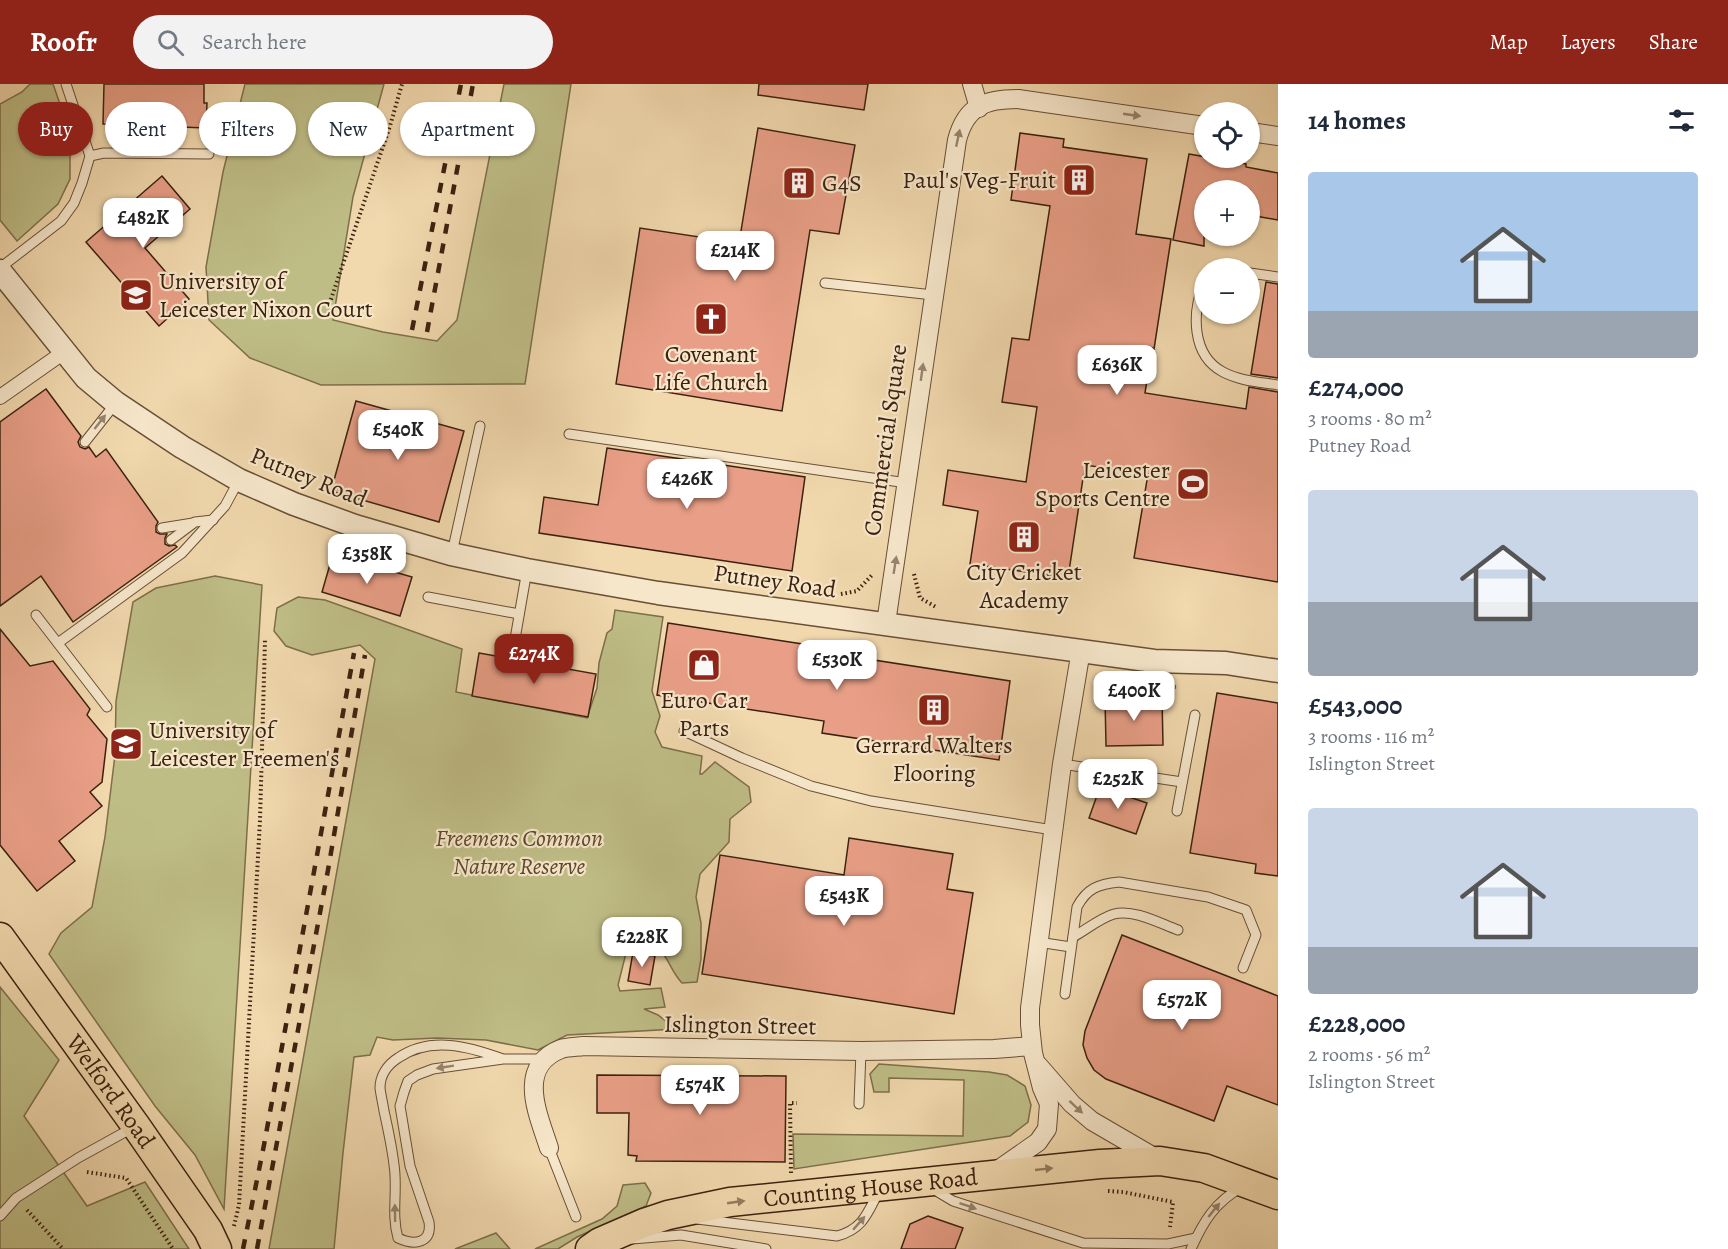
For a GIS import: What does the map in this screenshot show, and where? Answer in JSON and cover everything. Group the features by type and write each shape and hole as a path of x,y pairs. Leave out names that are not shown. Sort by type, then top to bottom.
{"main road":[{"name":"Welford Road","path":"0,938 136,1126 220,1236"},
{"name":"Counting House Road","path":"595,1246 644,1223 668,1215 730,1202 1084,1165 1160,1161 1204,1168 1278,1195"}],"street":[{"path":"972,84 979,108 988,102 1000,99 1018,99 1194,125"},
{"name":"Commercial Square","path":"886,623 957,140 968,114 979,108"},
{"path":"1260,133 1278,136"},
{"name":"Putney Road","path":"0,270 86,378 116,403 182,447 239,480 294,504 355,526 452,554 527,570 658,593 886,623"},
{"path":"0,397 64,352"},
{"path":"886,623 1154,661 1226,663 1278,671"},
{"path":"991,1174 1038,1142 1047,1130 1049,1104 1042,1088 1032,1046 1030,1008 1062,764 1081,650"},
{"name":"Islington Street","path":"545,1059 561,1049 584,1046 861,1051 994,1049 1032,1046"},
{"path":"545,1059 536,1072 533,1089 535,1105 549,1149"},
{"path":"1037,1064 1072,1104 1092,1121 1160,1161"}],"lane":[{"path":"66,84 72,102"},
{"path":"93,155 104,153 199,154"},
{"path":"0,270 61,220 74,203 90,156"},
{"path":"1260,274 1278,277"},
{"path":"825,284 933,295"},
{"path":"1196,324 1198,341 1206,357 1221,371 1240,379 1278,385"},
{"path":"85,442 116,403"},
{"path":"452,554 480,426"},
{"path":"569,434 907,483"},
{"path":"58,643 182,553 225,506 239,480"},
{"path":"162,528 213,520"},
{"path":"171,540 195,522"},
{"path":"515,639 527,570"},
{"path":"428,597 519,614"},
{"path":"36,615 107,707"},
{"path":"1177,811 1195,714"},
{"path":"684,731 811,786 871,801 1053,830"},
{"path":"1062,764 1182,782"},
{"path":"1065,994 1077,907 1083,896 1105,883 1119,882 1208,897 1246,910 1256,935 1243,968"},
{"path":"1038,942 1072,942 1112,915 1122,913 1140,916 1178,930"},
{"path":"502,1059 468,1047 447,1044 428,1045 408,1051 392,1062 382,1075 380,1088 395,1167 395,1228 398,1238 406,1242 416,1242 426,1239 430,1231 429,1221 410,1166 400,1106 408,1081 433,1069 502,1059 545,1059"},
{"path":"860,1104 861,1051"},
{"path":"0,1216 16,1198 78,1158 136,1126"},
{"path":"549,1149 576,1217"},
{"path":"921,1182 953,1201 1083,1243 1168,1244 1196,1238"},
{"path":"1191,1249 1212,1210 1230,1194 1249,1183"},
{"path":"668,1215 837,1236 850,1233 860,1225 881,1187"},
{"path":"595,1246 681,1235 766,1249"}],"path":[{"path":"328,309 402,84"},
{"path":"220,1236 239,1205 260,831 265,640"},
{"path":"793,1195 788,1126 790,1103 797,1103"},
{"path":"78,1158 84,1171 126,1178 173,1249"},
{"path":"1102,1191 1123,1192 1173,1202 1168,1244"},
{"path":"16,1198 63,1249"}],"green space":[{"path":"30,84 53,84 59,102 18,102 18,156 70,156 70,179 58,204 17,241 0,220 0,104 22,92"},
{"path":"245,84 384,84 379,102 308,102 308,156 364,156 353,197 333,320 383,332 437,341 457,320 490,156 535,156 535,102 500,102 504,84 571,84 525,384 321,385 250,358 209,320 206,267 227,156 296,156 296,102 240,102"},
{"path":"215,576 262,585 224,1209 195,1155 155,1106 49,954 61,933 92,907 105,837 115,755 116,701 133,602 156,588"},
{"name":"Freemens Common Nature Reserve","path":"298,597 325,600 462,649 456,692 587,718 597,688 599,663 607,633 612,629 615,610 663,617 652,691 660,716 655,732 662,747 702,756 700,774 715,762 749,787 751,802 730,819 729,842 700,874 696,897 701,923 701,959 697,982 682,983 657,947 628,945 618,985 620,991 661,988 665,1007 644,1009 658,1015 676,1029 567,1035 538,1050 486,1040 437,1038 393,1040 377,1037 370,1055 354,1057 334,1249 269,1249 375,659 360,645 312,655 286,646 274,631 277,608"},
{"path":"0,987 59,1060 24,1116 87,1206 145,1182 189,1249 0,1249"},
{"path":"879,1064 1007,1075 1025,1086 1031,1105 1028,1122 1010,1136 794,1169 793,1134 963,1136 964,1080 889,1078 889,1092 874,1092 870,1074"},
{"path":"645,1183 651,1193 646,1206 577,1237 558,1249 535,1249 602,1219 617,1206 623,1185"},
{"path":"496,1233 510,1249 455,1249"}],"building":[{"path":"104,84 204,84 204,102 199,102 199,128 187,127 187,102 105,102 105,124 103,124"},
{"path":"759,84 868,84 864,110 758,95"},
{"name":"Covenant Life Church","path":"758,128 855,145 839,234 810,230 782,411 616,384 640,228 739,243"},
{"path":"1020,133 1064,139 1063,147 1147,159 1136,234 1171,239 1145,393 1246,409 1249,387 1278,392 1278,582 1134,558 1148,474 1085,465 1068,578 970,564 978,511 943,505 948,470 1026,482 1037,407 1002,402 1012,338 1029,340 1050,206 1011,200"},
{"path":"1189,154 1194,155 1194,168 1251,168 1278,173 1278,220 1260,217 1260,180 1194,180 1194,244 1173,240"},
{"path":"162,176 190,209 145,248 189,299 159,326 86,242"},
{"path":"1266,282 1278,284 1278,378 1251,374"},
{"path":"46,389 81,436 78,442 80,447 85,449 89,447 96,457 106,449 158,522 156,532 167,534 165,544 177,547 73,622 41,576 0,606 0,422"},
{"path":"356,401 464,431 439,522 331,491"},
{"path":"607,448 805,477 792,571 539,533 544,497 598,505"},
{"path":"333,554 412,577 400,616 322,592"},
{"path":"668,623 835,649 835,654 1010,681 999,760 822,733 824,721 657,695"},
{"path":"0,629 30,666 53,661 90,709 87,715 107,739 102,782 90,792 102,806 59,841 75,861 37,891 0,845"},
{"path":"479,653 596,674 588,717 472,696"},
{"path":"1217,693 1278,703 1278,876 1255,873 1256,864 1190,853"},
{"path":"1162,697 1163,745 1106,746 1105,698"},
{"path":"1100,787 1147,803 1136,834 1089,818"},
{"path":"849,838 953,854 947,889 973,893 954,1014 702,974 720,855 844,875"},
{"path":"1122,935 1278,996 1278,1105 1227,1086 1214,1121 1106,1079 1094,1070 1083,1045 1085,1031"},
{"path":"633,952 655,956 650,985 628,981"},
{"path":"597,1075 786,1076 785,1162 636,1161 637,1156 628,1155 629,1113 597,1113"},
{"path":"928,1216 963,1228 955,1249 901,1249 910,1224"}],"railway":[{"path":"412,330 461,84"},
{"path":"427,332 473,84"},
{"path":"243,1249 354,653"},
{"path":"257,1249 328,870 365,655"}],"place":[{"name":"Paul's Veg-Fruit","path":"1079,180"},
{"name":"G4S","path":"799,183"},
{"name":"University of Leicester Nixon Court","path":"136,295"},
{"name":"Covenant Life Church","path":"711,319"},
{"name":"Leicester Sports Centre","path":"1193,484"},
{"name":"City Cricket Academy","path":"1024,537"},
{"name":"Euro Car Parts","path":"704,665"},
{"name":"Gerrard Walters Flooring","path":"934,710"},
{"name":"University of Leicester Freemen's","path":"126,744"}]}
